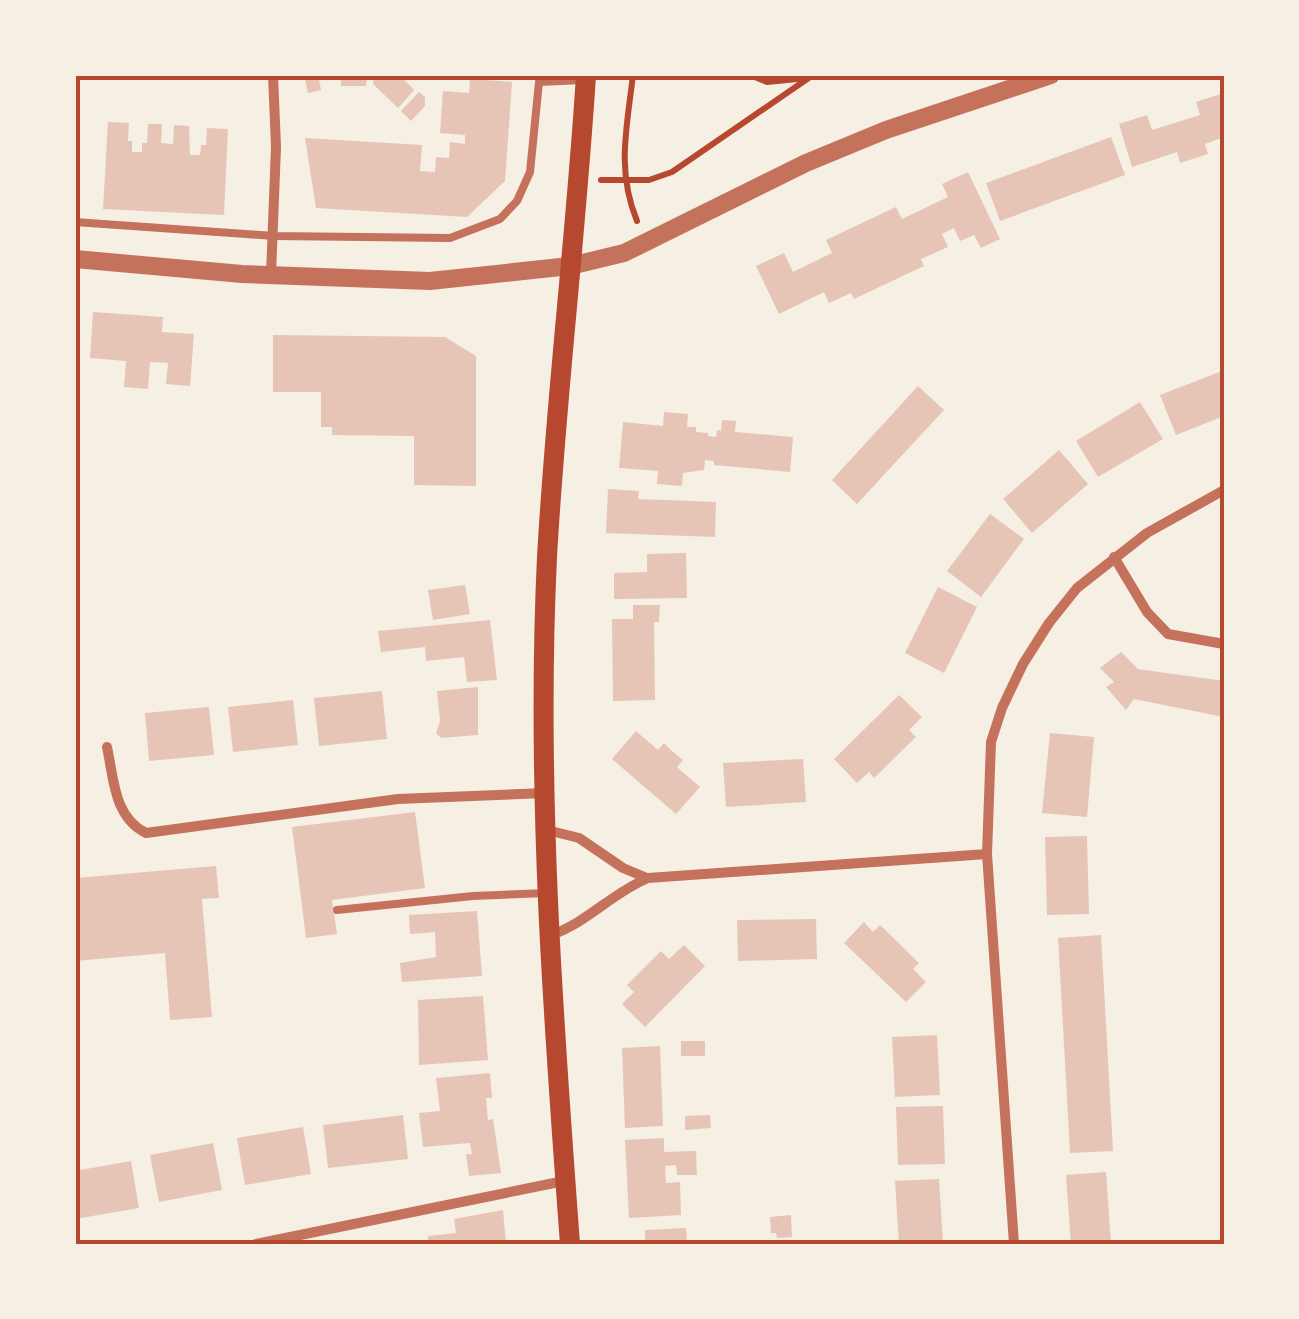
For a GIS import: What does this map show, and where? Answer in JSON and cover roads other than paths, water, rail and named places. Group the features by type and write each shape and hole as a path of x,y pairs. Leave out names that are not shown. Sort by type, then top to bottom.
{"main road":[{"path":"570,1244 548,893 547,559 586,78"}],"street":[{"path":"271,275 276,147 273,75"},
{"path":"75,259 271,275 430,281 570,266 624,253 806,163 886,130 1051,75"},
{"path":"1014,1244 987,854 991,742 1002,708 1049,623 1077,588 1114,557 1175,516 1224,490"},
{"path":"1114,557 1146,612 1168,634 1224,644"},
{"path":"107,748 122,814 132,826 146,833 398,799 546,793"},
{"path":"547,830 579,838 623,868 648,878"},
{"path":"550,935 575,926 625,887 648,878 987,854"},
{"path":"256,1244 566,1181"}],"lane":[{"path":"75,222 274,236 450,238 500,219 517,201 530,172 539,82 586,78"},
{"path":"338,910 473,896 548,893"}]}
